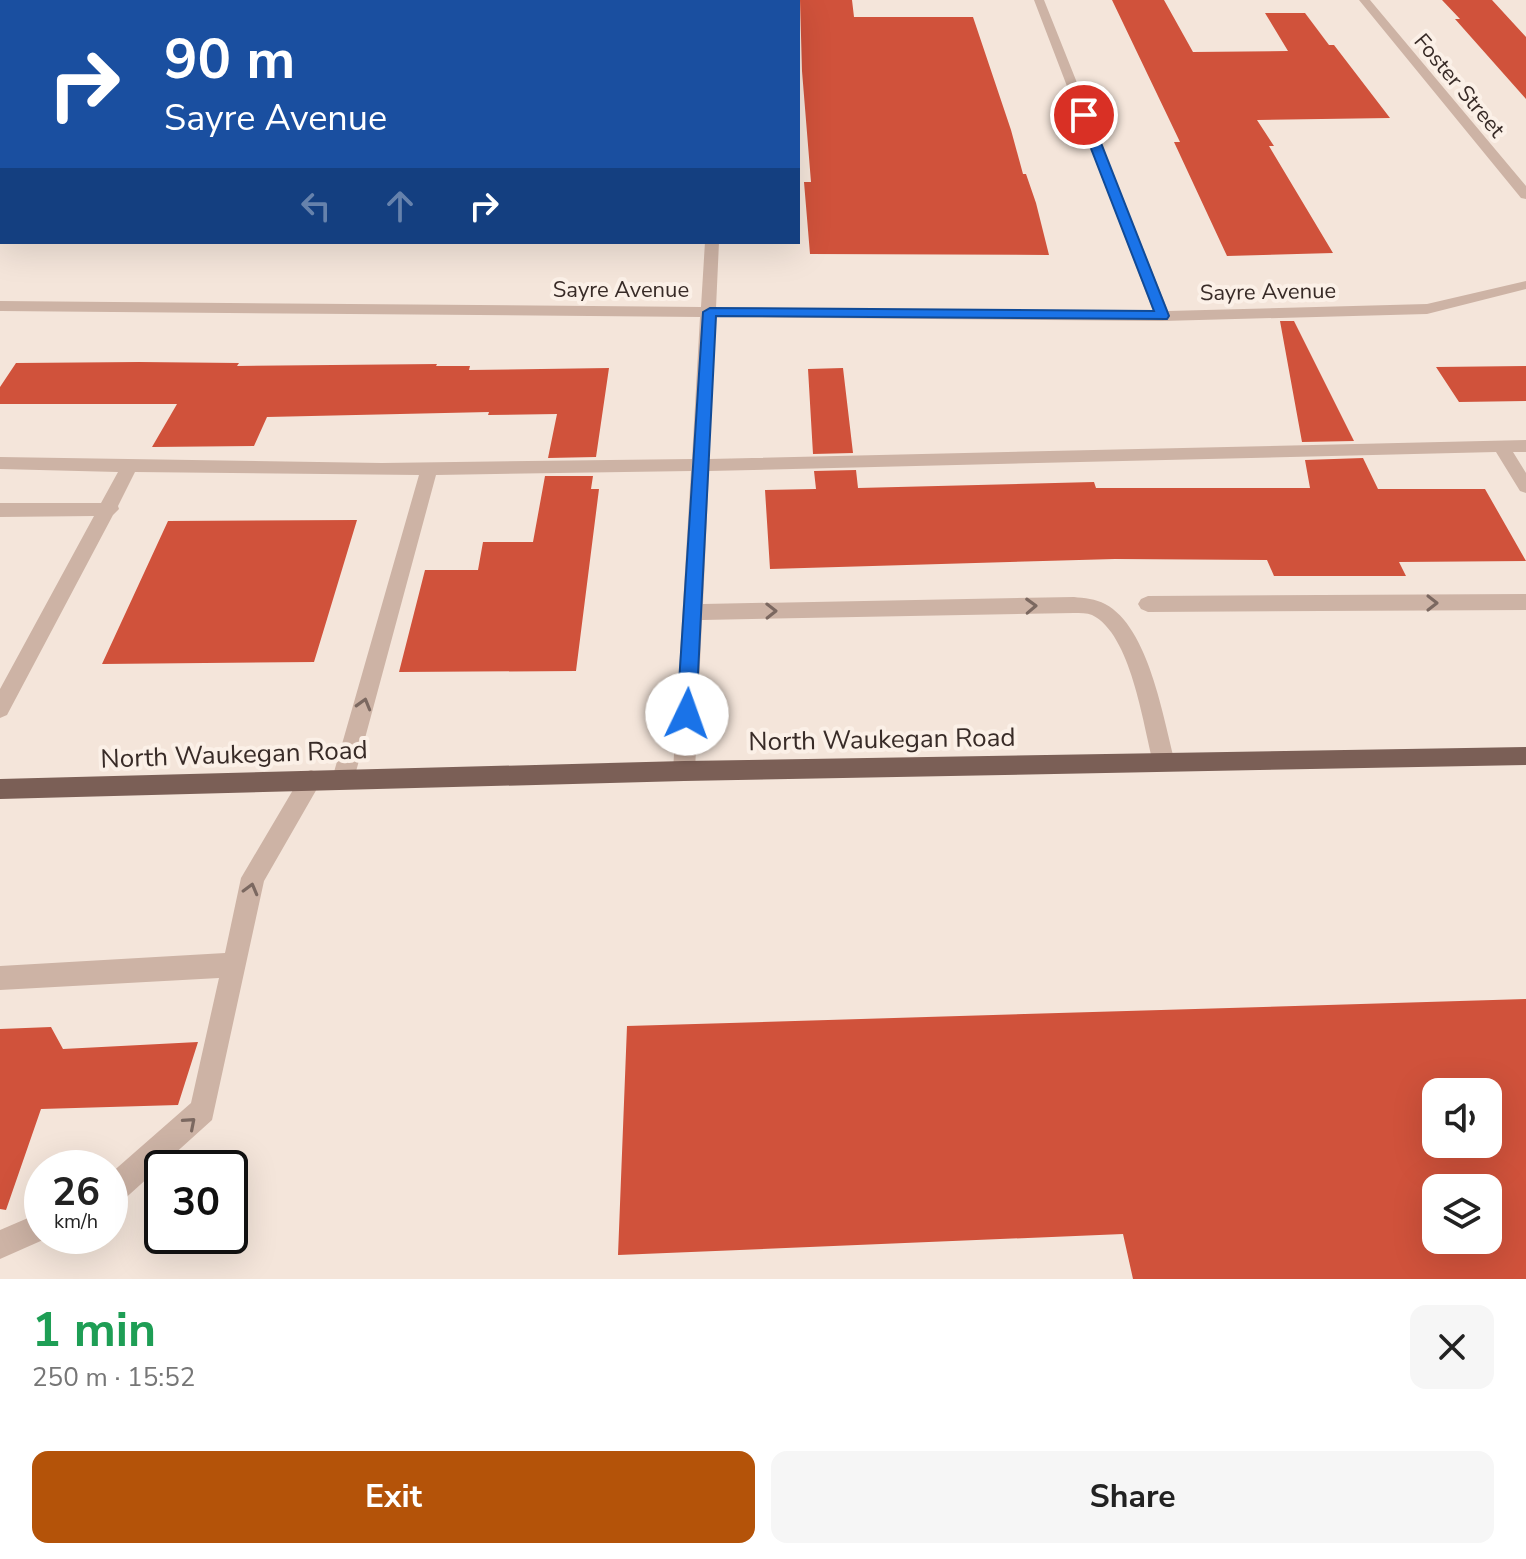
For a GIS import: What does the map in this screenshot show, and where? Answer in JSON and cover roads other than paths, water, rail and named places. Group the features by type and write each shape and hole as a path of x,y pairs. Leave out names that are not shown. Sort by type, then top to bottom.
{"main road":[{"name":"North Waukegan Road","path":"0,789 684,771 1526,756"}],"street":[{"path":"1039,0 1162,316"},
{"name":"Foster Street","path":"1364,0 1526,195"},
{"path":"684,771 712,244"},
{"name":"Sayre Avenue","path":"0,306 1162,316 1427,309 1526,285"},
{"path":"0,463 129,468 429,469 1526,446"},
{"path":"1501,447 1526,487"},
{"path":"0,709 110,509 129,468"},
{"path":"343,779 429,469"},
{"path":"0,510 110,509"},
{"path":"1148,604 1526,602"},
{"path":"693,612 1074,605 1098,609 1118,628 1133,652 1164,762"},
{"path":"128,1177 203,1111 253,878 311,780"},
{"path":"0,978 234,965"},
{"path":"0,1245 24,1234"}]}
